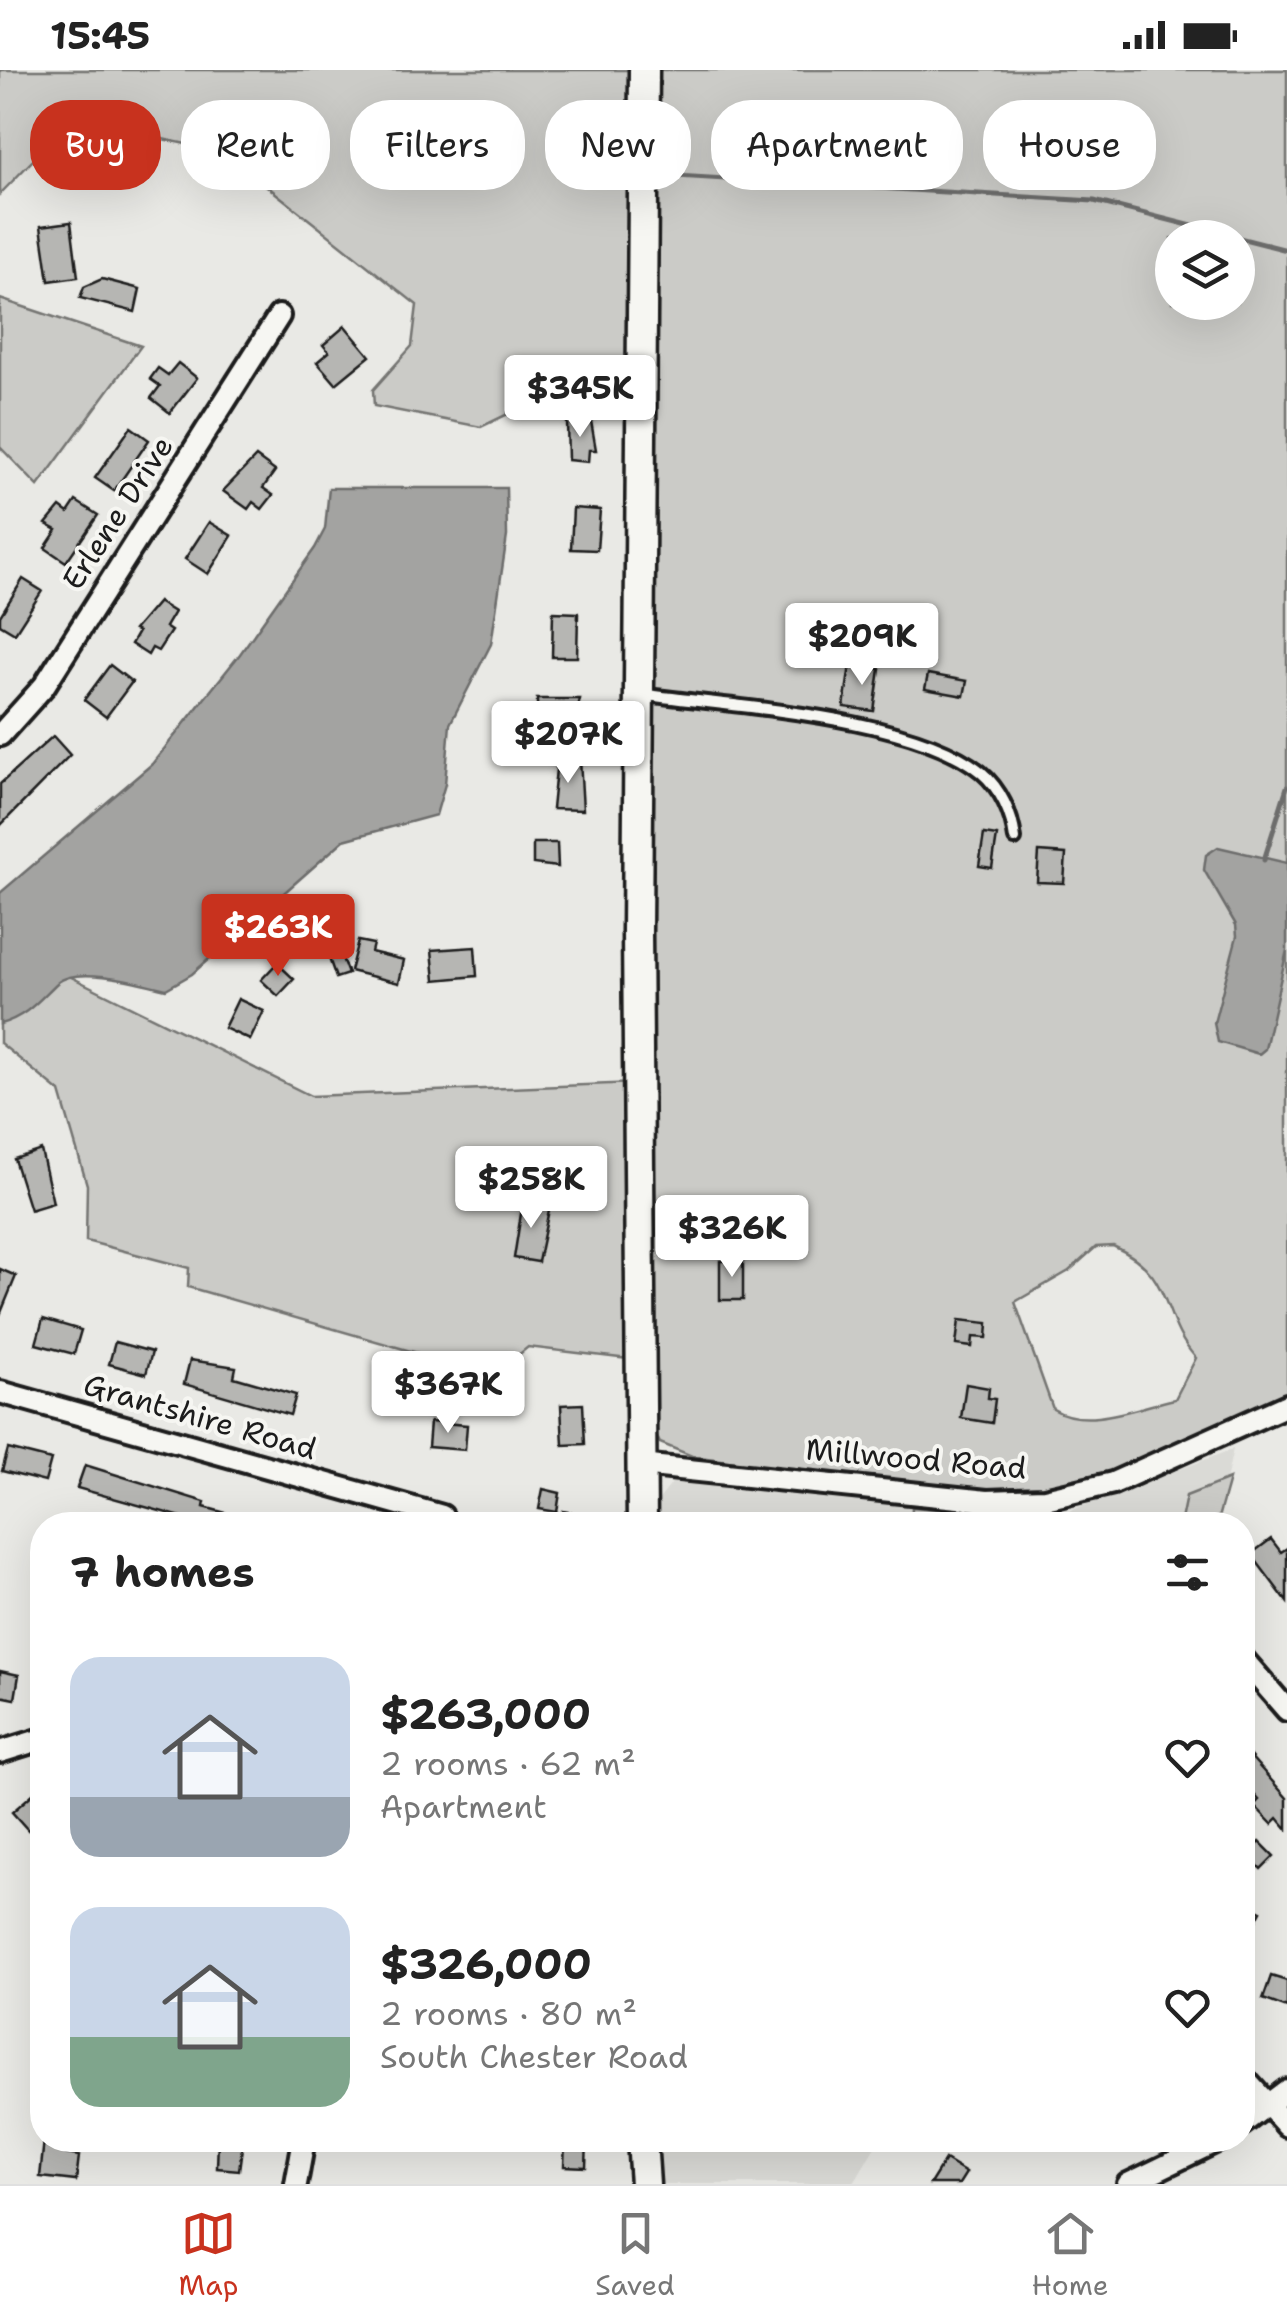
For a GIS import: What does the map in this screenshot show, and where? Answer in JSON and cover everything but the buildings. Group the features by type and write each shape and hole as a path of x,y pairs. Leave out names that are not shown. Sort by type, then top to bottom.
{"street":[{"path":"642,1512 639,694 644,70"},
{"name":"Erlene Drive","path":"0,735 44,686 279,316"},
{"name":"Grantshire Road","path":"0,1392 428,1512"},
{"name":"Millwood Road","path":"641,1466 987,1501 1045,1500 1113,1483 1287,1405"},
{"path":"1255,1673 1287,1710"},
{"path":"0,1752 30,1743"},
{"path":"1255,2115 1287,2090"},
{"path":"1255,2091 1287,2126"},
{"path":"296,2184 302,2152"},
{"path":"643,2152 645,2184"},
{"path":"1128,2184 1194,2152"}],"lane":[{"path":"639,694 880,730 944,751 984,774 999,792 1015,839"}],"shaded area":[{"path":"0,70 1287,70 1287,1395 1175,1449 1106,1475 1058,1485 1007,1489 900,1485 692,1456 660,1443 654,1431 650,1238 652,190 691,190 691,100 545,100 545,190 652,190 641,350 481,427 374,406 373,390 412,346 417,305 272,190 330,190 330,100 181,100 181,143 161,139 161,100 30,100 30,163 0,194","holes":["1113,1246 1133,1257 1157,1283 1176,1327 1196,1358 1175,1399 1097,1417 1066,1415 1053,1409 1015,1302 1069,1271 1096,1247"]},
{"path":"0,299 141,346 38,486 0,447"},
{"path":"329,488 506,488 507,536 491,644 450,724 445,784 436,815 344,840 192,974 166,989 94,975 66,978 24,1013 0,1024 0,893 152,764 240,654 315,548 325,529"},
{"path":"1218,847 1287,863 1287,950 1265,1049 1259,1054 1218,1042 1214,1023 1237,936 1236,925 1204,870 1206,855"},
{"path":"61,972 311,1096 636,1083 637,1360 528,1347 494,1375 188,1287 189,1268 86,1241 87,1185 60,1092 0,1043 0,975"},
{"path":"1233,1449 1219,1512 1068,1512"},
{"path":"693,1477 973,1512 657,1512 657,1502 672,1483"},
{"path":"1229,1479 1220,1512 1183,1512 1186,1496"},
{"path":"912,1507 963,1511 963,1512 912,1512"},
{"path":"657,2152 872,2152 853,2184 660,2184"}],"waterway":[{"path":"691,177 1094,201 1287,250"},
{"path":"1264,860 1287,787"}]}
